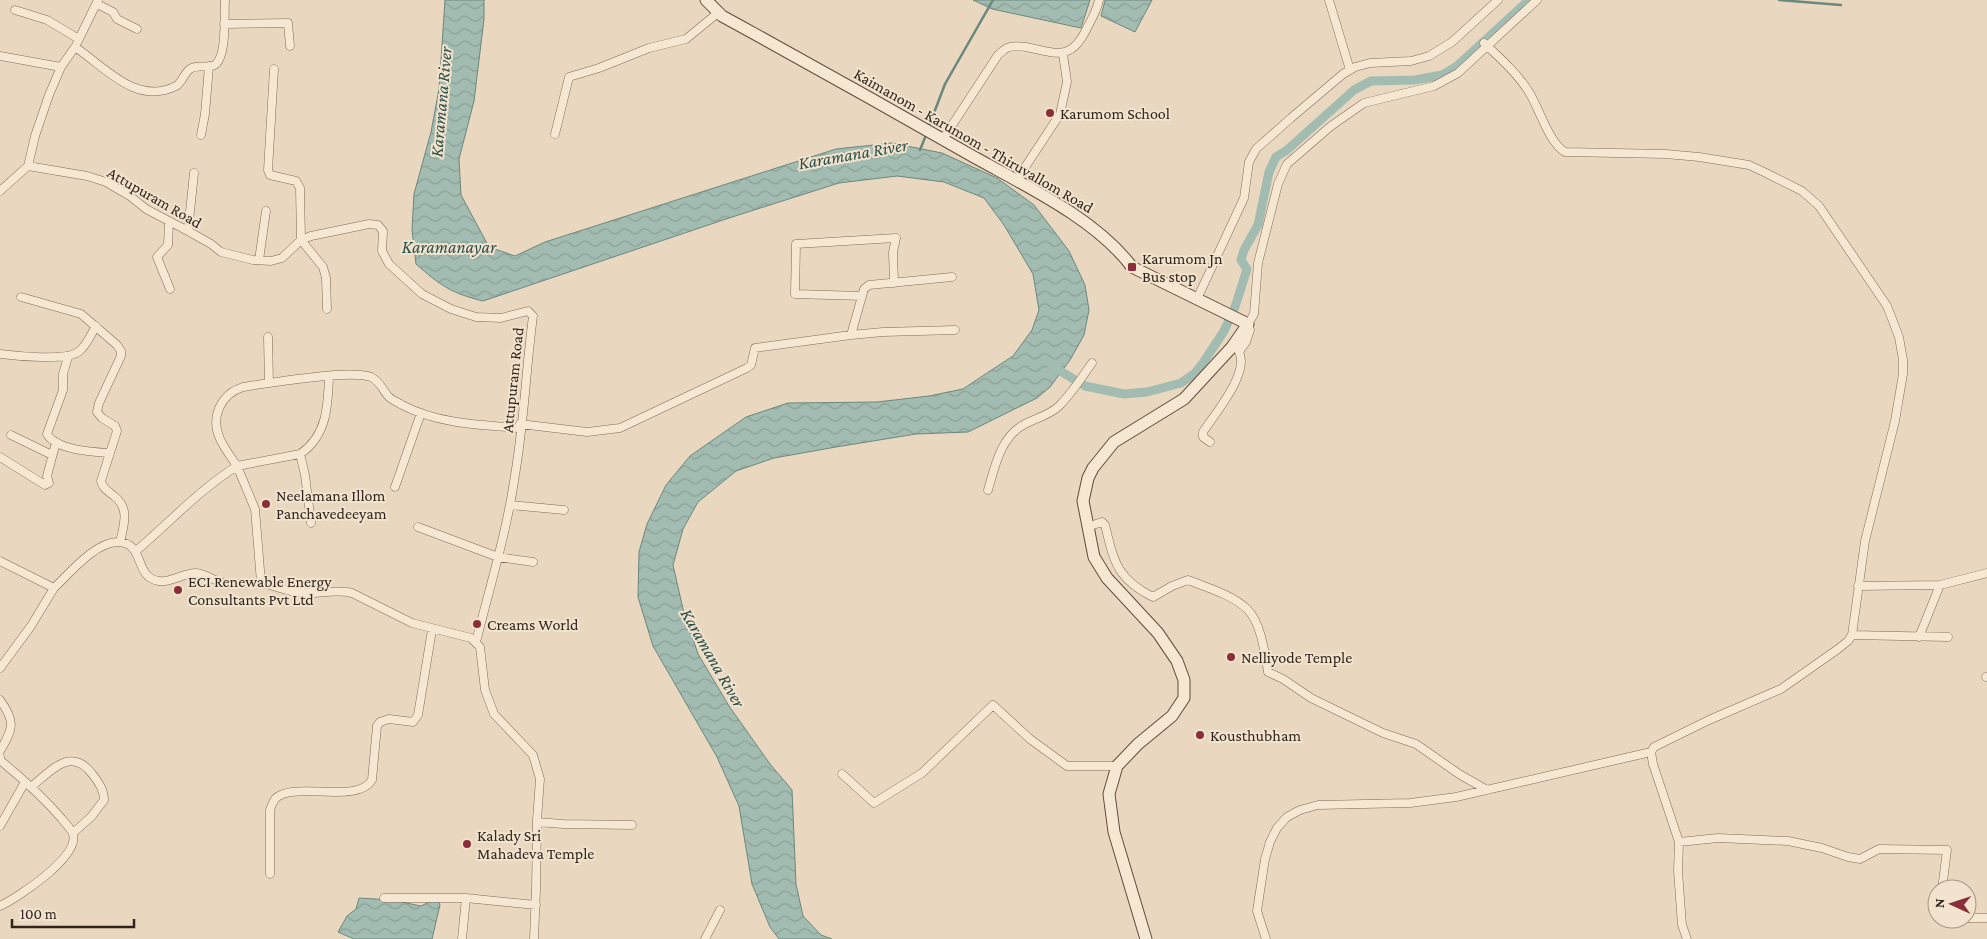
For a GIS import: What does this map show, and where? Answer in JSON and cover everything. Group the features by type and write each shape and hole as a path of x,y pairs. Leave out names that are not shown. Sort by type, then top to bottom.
{"main road":[{"name":"Kaimanom - Karumom - Thiruvallom Road","path":"706,0 719,12 1043,196 1101,234 1126,257 1132,267 1248,324"},
{"path":"1146,939 1114,832 1109,794 1117,766 1138,744 1172,716 1184,698 1184,680 1177,661 1158,633 1107,578 1094,557 1083,501 1088,478 1093,468 1114,442 1184,399 1232,347 1248,324"}],"street":[{"path":"75,47 118,81 128,86 157,92 178,85 189,69 195,66 216,64 222,54 224,0"},
{"path":"943,139 998,55 1008,47 1019,46 1063,54 1074,47 1084,35 1099,0"},
{"path":"1329,0 1350,70"},
{"path":"1197,299 1244,198 1249,162 1256,149 1350,70 1370,63 1411,61 1429,56 1458,38 1498,0"},
{"path":"1210,442 1203,437 1203,432 1235,384 1241,356 1239,352 1246,342 1250,330 1248,324 1254,314 1258,263 1278,184 1287,164 1331,126 1364,103 1434,86 1458,73 1486,44 1538,0"},
{"path":"0,191 28,166 40,120 61,67 75,47 97,2 113,12 117,19 137,29"},
{"path":"15,10 48,20 79,39"},
{"path":"555,134 569,77 599,68 649,48 686,39 719,12"},
{"path":"224,24 288,23 290,46"},
{"path":"1486,44 1517,76 1529,92 1556,144 1565,152 1666,154 1722,160 1749,165 1802,191 1830,221 1887,306 1899,338 1903,360 1903,374 1896,421 1865,541 1852,635 1838,649 1781,688 1654,747 1651,752 1653,764 1679,842 1679,896 1682,925 1687,939"},
{"path":"1016,181 1060,114 1067,82 1063,54"},
{"path":"0,56 61,67"},
{"path":"201,136 206,114 209,66"},
{"path":"274,68 268,170 270,175 296,181 300,188 302,240 323,267 326,278 327,309"},
{"name":"Attupuram Road","path":"28,166 88,176 106,182 168,222 211,244 221,252 259,260 271,261 282,258 302,240 311,236 369,224 378,225 383,231 382,251 389,264 422,294 450,309 476,317 501,318 528,311 533,316 516,473 498,557 476,642"},
{"path":"188,231 194,173"},
{"path":"259,260 266,211"},
{"path":"168,222 168,245 157,257 170,289"},
{"path":"894,283 893,252 898,229"},
{"path":"862,296 795,294 796,244 896,238"},
{"path":"851,335 864,288 869,285 952,277"},
{"path":"21,297 74,310 118,345 121,351 121,356 99,403 97,412 102,418 115,426 116,438 101,481 103,487 117,498 124,507 125,517 120,542"},
{"path":"0,354 20,357 68,357 82,349 96,326"},
{"path":"261,582 255,510 237,466 219,438 217,426 218,410 224,398 232,391 243,387 330,376 371,377 379,382 390,399 440,419 459,423 587,432 620,428 747,368 751,365 756,348 883,332 955,330"},
{"path":"268,337 269,383"},
{"path":"68,357 63,374 64,390 47,434 50,439 56,442 84,452 110,454"},
{"path":"988,490 995,463 1007,440 1023,425 1050,412 1066,396 1092,362"},
{"path":"136,550 196,495 237,466 300,454 315,440 323,427 328,408 330,376"},
{"path":"395,487 421,413"},
{"path":"11,435 52,455"},
{"path":"0,457 45,485 49,483 47,476 56,442"},
{"path":"300,454 305,475 311,522"},
{"path":"510,505 564,510"},
{"path":"1087,527 1102,522 1105,525 1112,554 1121,575 1137,589 1153,597 1172,586 1188,580 1223,594 1248,610 1258,629 1268,672 1284,679 1311,698 1383,733 1416,744 1459,774 1487,790"},
{"path":"418,527 498,557 533,562"},
{"path":"0,668 3,657 31,626 54,588 95,550 120,542 136,550 143,571 151,579 168,580 196,573 226,584 261,582 303,593 342,590 352,593 412,623 432,630 471,638 480,647 485,690 494,714 533,755 540,779 534,939"},
{"path":"0,561 54,588"},
{"path":"1858,586 1940,585 1987,573"},
{"path":"1919,636 1940,585"},
{"path":"270,874 270,810 274,800 280,796 293,793 348,791 361,789 369,785 372,780 377,726 380,722 389,719 413,722 418,715 432,630"},
{"path":"1852,635 1948,637"},
{"path":"0,700 9,714 12,726 10,735 0,751"},
{"path":"842,774 874,803 922,773 993,705 1030,738 1067,766 1117,766"},
{"path":"1266,939 1257,911 1265,859 1273,835 1287,817 1318,804 1410,803 1440,800 1651,752"},
{"path":"0,757 51,807 73,833 74,839 71,848 62,860 16,898 0,906"},
{"path":"0,826 28,784 70,760 78,761 85,766 104,792 104,800 91,817 73,833"},
{"path":"537,822 632,824"},
{"path":"1679,842 1718,838 1788,841 1860,859 1879,849 1947,850 1943,879"},
{"path":"384,898 466,898 536,905"},
{"path":"462,939 466,898"},
{"path":"705,939 720,910"}],"water":[{"name":"Karamanayar","path":"445,0 484,0 484,19 474,101 459,159 461,195 489,247 515,256 545,242 836,149 892,143 942,153 997,178 1034,205 1069,251 1085,285 1089,310 1084,335 1070,360 1050,387 1037,398 968,432 916,434 836,447 774,458 736,471 698,502 683,529 673,565 683,609 698,654 729,706 770,764 792,790 796,884 803,916 821,935 832,939 779,939 770,927 752,884 739,806 717,757 653,646 638,597 639,552 647,524 666,485 690,456 746,417 788,403 877,402 929,396 963,389 1013,356 1032,330 1039,310 1033,274 1004,225 984,198 944,182 897,176 839,183 483,301 454,292 416,264 412,230 414,194 431,132 439,89"},
{"path":"973,0 1090,0 1081,28 992,9"},
{"path":"1105,0 1152,0 1135,32 1101,16"},
{"path":"359,898 392,900 421,906 437,898 440,905 432,939 354,939 338,932 347,916 356,909"}],"waterway":[{"path":"929,126 945,84 993,0"},
{"path":"1052,366 1085,386 1124,394 1147,392 1181,383 1194,374 1224,331 1235,307 1247,269 1241,260 1244,250 1258,225 1269,172 1276,157 1287,150 1354,90 1371,81 1415,80 1442,75 1457,66 1529,0"},
{"path":"1779,0 1841,5"},
{"path":"920,150 926,135"}],"place":[{"name":"Karumom School","path":"1050,113"},
{"name":"Karumom Jn Bus stop","path":"1132,267"},
{"name":"Neelamana Illom Panchavedeeyam","path":"266,504"},
{"name":"ECI Renewable Energy Consultants Pvt Ltd","path":"178,590"},
{"name":"Creams World","path":"477,624"},
{"name":"Nelliyode Temple","path":"1231,657"},
{"name":"Kousthubham","path":"1200,735"},
{"name":"Kalady Sri Mahadeva Temple","path":"467,844"}],"water label":[{"name":"Karamana River","path":"441,102"},
{"name":"Karamana River","path":"853,154"},
{"name":"Karamana River","path":"713,658"}]}
